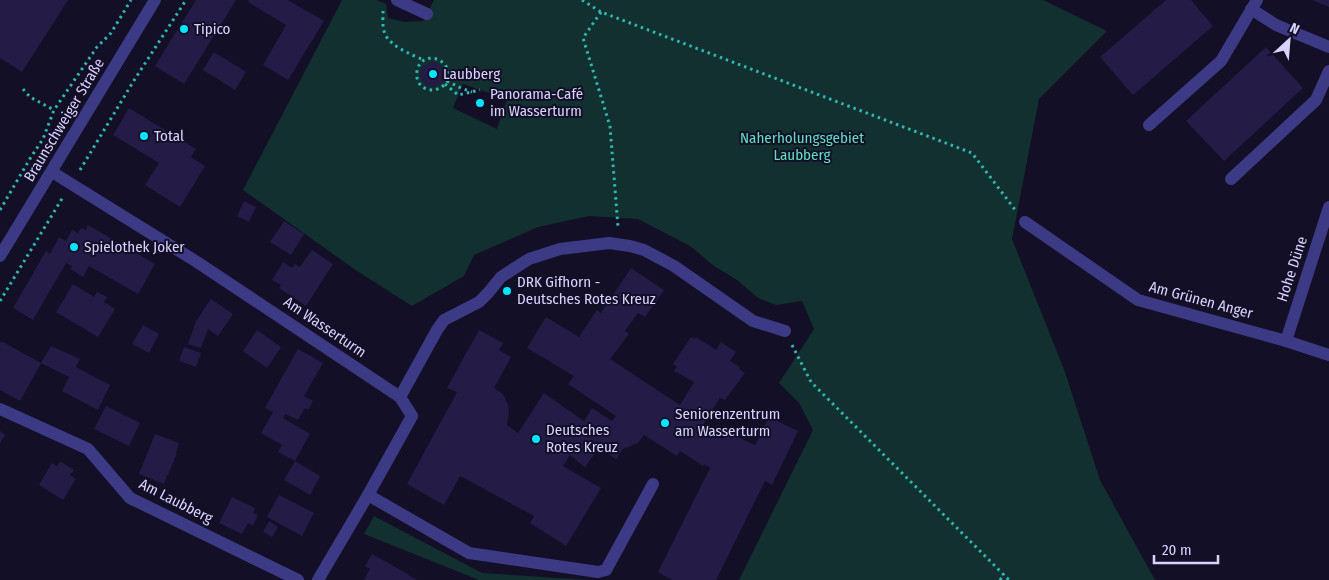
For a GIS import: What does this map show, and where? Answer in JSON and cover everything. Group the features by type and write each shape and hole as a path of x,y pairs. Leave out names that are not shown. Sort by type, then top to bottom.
{"street":[{"name":"Braunschweiger Straße","path":"0,256 155,0"},
{"path":"397,0 426,14"},
{"path":"1149,126 1221,61 1254,5 1276,25 1329,47"},
{"path":"1231,179 1316,100 1329,70"},
{"name":"Am Wasserturm","path":"52,172 197,262 400,397 412,416 318,580"},
{"name":"Hohe Düne","path":"1286,340 1329,207"},
{"name":"Am Grünen Anger","path":"1025,222 1138,300 1286,340 1329,355"},
{"path":"400,397 444,320 478,302 502,277 529,259 560,250 609,243 644,250 674,266 753,321 785,331"},
{"name":"Am Laubberg","path":"0,409 88,449 130,498 298,580"},
{"path":"368,495 469,553 598,572 606,570 653,484"}],"path":[{"path":"0,210 43,140 54,110 97,47 111,33 131,0"},
{"path":"0,301 133,82 186,0"},
{"path":"582,0 601,12 972,153 1025,222"},
{"path":"383,9 385,36 390,42 424,60 438,59 448,70 449,75"},
{"path":"601,12 583,38 610,126 618,217 618,244"},
{"path":"424,60 416,72 419,84 429,90 435,90 447,82"},
{"path":"447,82 458,95 480,90"},
{"path":"447,82 472,92"},
{"path":"23,89 30,97 54,110"},
{"path":"785,331 811,382 1009,580"},
{"path":"1000,580 1004,574"}],"green space":[{"name":"Naherholungsgebiet Laubberg","path":"342,0 377,0 386,4 388,18 404,22 423,21 434,0 1043,0 1107,31 1039,99 1012,239 1065,372 1100,480 1155,580 739,580 813,430 799,403 779,383 814,329 802,301 776,305 758,298 737,280 714,266 690,246 638,219 589,216 538,227 474,255 464,276 412,306 357,271 243,190","holes":["463,84 507,99 497,129 453,108"]},
{"path":"374,516 482,573 589,580 479,580 364,534"}],"building":[{"path":"0,0 68,0 22,72 0,58"},
{"path":"196,0 236,0 184,84 155,66"},
{"path":"249,0 288,0 324,21 288,80 263,65 286,25 248,2"},
{"path":"1166,0 1191,0 1213,26 1133,95 1100,57"},
{"path":"1312,0 1329,0 1329,7"},
{"path":"1266,47 1303,88 1224,161 1186,121"},
{"path":"214,52 246,72 235,90 203,70"},
{"path":"436,62 442,67 445,74 455,77 454,81 444,79 442,83 433,87 424,83 420,75 421,70 423,66"},
{"path":"129,108 196,149 191,157 205,166 180,207 145,185 159,163 113,135"},
{"path":"244,201 256,207 249,222 237,216"},
{"path":"284,221 304,234 291,255 270,242"},
{"path":"88,225 155,264 138,294 89,266 83,277 70,269 72,266 66,263 33,320 13,308 46,251 50,254 59,237 66,241 72,230 78,233 81,228 86,230"},
{"path":"312,250 333,264 306,306 279,288 281,285 272,280 283,262 292,268 295,264 300,267"},
{"path":"631,268 664,290 645,317 638,313 625,331 629,334 610,359 680,405 694,382 674,371 677,367 673,364 691,337 695,339 696,337 716,350 721,342 736,352 730,361 740,367 739,369 745,373 725,400 720,398 701,428 723,439 727,432 755,445 769,417 798,431 772,485 765,481 716,580 672,580 658,572 710,468 704,464 703,466 680,451 677,456 644,435 638,443 623,449 616,459 599,448 585,467 570,455 563,466 601,488 566,546 530,523 534,516 460,476 444,505 407,484 457,392 447,388 479,330 503,343 499,350 511,357 494,388 503,394 508,405 507,425 518,433 544,393 584,421 592,408 612,421 616,416 568,384 574,376 527,348 546,317 579,337 597,310 601,313"},
{"path":"73,284 94,297 97,292 107,297 104,302 115,309 98,337 56,312"},
{"path":"211,299 233,314 218,336 208,329 201,348 188,344 196,321"},
{"path":"143,325 159,334 149,353 132,344"},
{"path":"257,330 281,347 267,368 243,351"},
{"path":"1,341 41,363 20,401 0,390"},
{"path":"51,346 80,359 76,367 110,385 98,410 62,391 69,377 41,363"},
{"path":"184,347 201,353 196,367 179,361"},
{"path":"298,349 323,363 304,396 313,401 308,410 305,408 298,420 285,414 283,418 310,434 295,461 278,452 282,445 261,433 273,412 265,408"},
{"path":"106,406 140,423 129,446 94,429"},
{"path":"0,431 5,435 0,443"},
{"path":"155,434 179,443 177,453 164,484 139,474"},
{"path":"60,461 74,470 70,475 76,479 63,500 39,485 52,463 57,466"},
{"path":"295,461 320,476 310,495 284,480"},
{"path":"279,495 314,513 302,536 267,517"},
{"path":"232,497 255,508 253,513 258,515 253,526 248,523 242,534 219,523"},
{"path":"269,521 278,527 272,537 263,532"},
{"path":"372,554 417,580 364,580 370,569 365,566"}],"place":[{"name":"Tipico","path":"184,29"},
{"name":"Laubberg","path":"433,74"},
{"name":"Panorama-Café im Wasserturm","path":"480,103"},
{"name":"Total","path":"144,136"},
{"name":"Spielothek Joker","path":"74,247"},
{"name":"DRK Gifhorn - Deutsches Rotes Kreuz","path":"507,291"},
{"name":"Seniorenzentrum am Wasserturm","path":"665,423"},
{"name":"Deutsches Rotes Kreuz","path":"536,439"}]}
